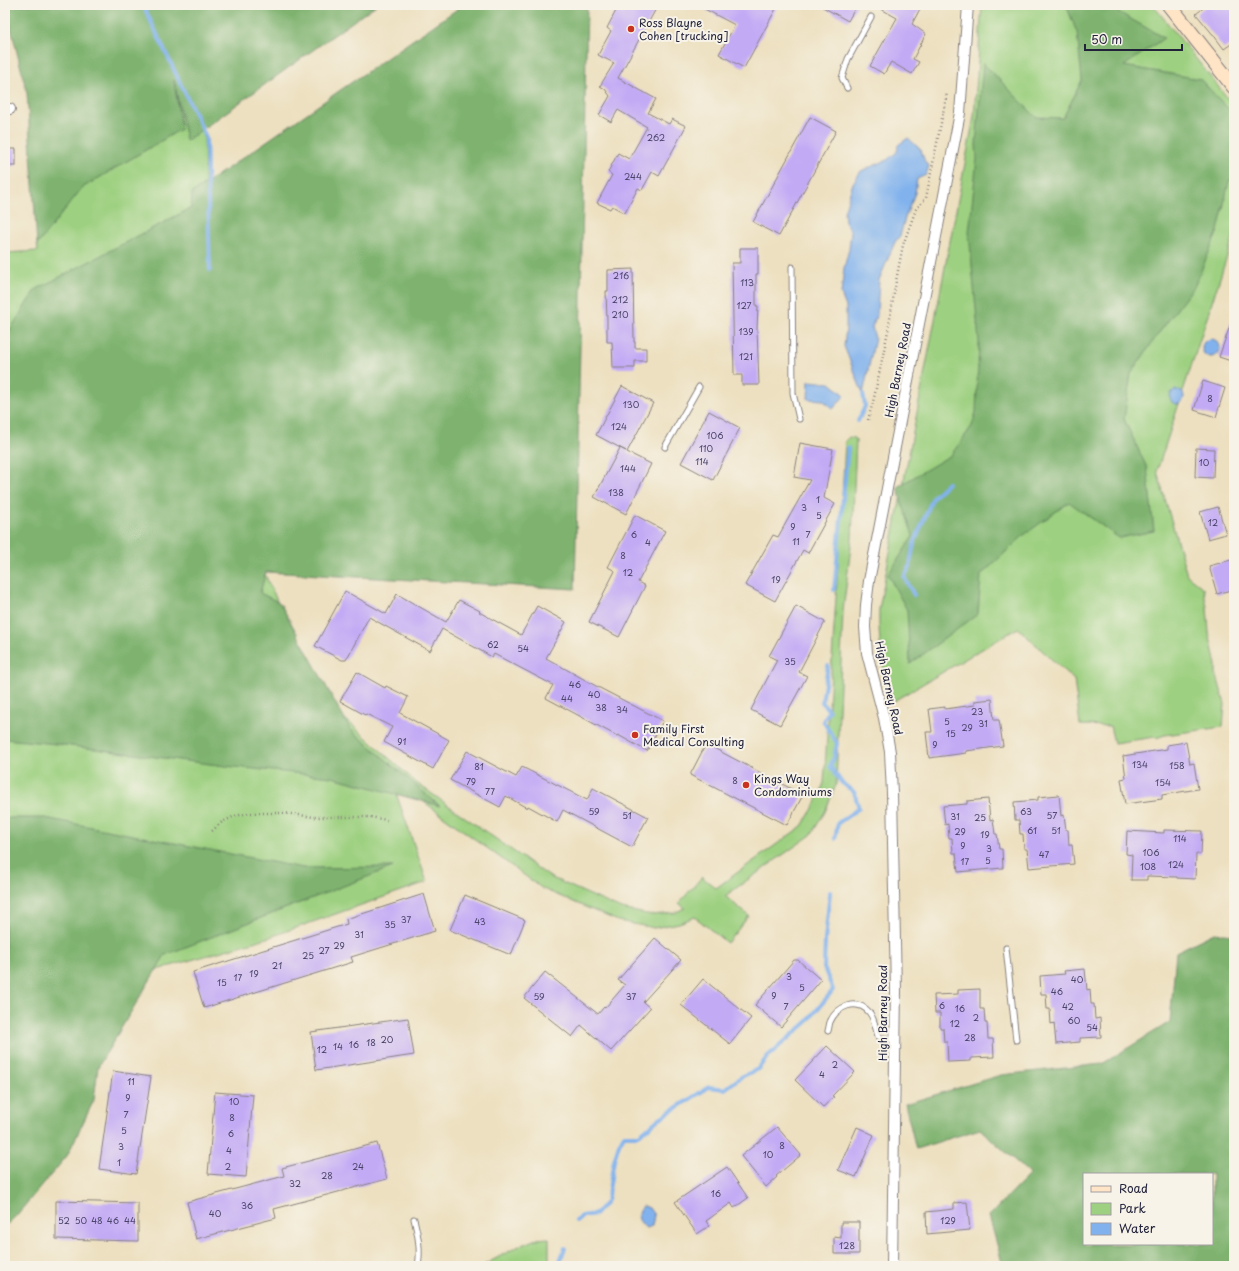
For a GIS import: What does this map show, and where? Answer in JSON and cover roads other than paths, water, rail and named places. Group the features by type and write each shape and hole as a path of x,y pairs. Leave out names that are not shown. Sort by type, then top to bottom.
{"street":[{"name":"High Barney Road","path":"892,1266 896,990 894,859 890,752 884,718 867,653 865,627 866,605 960,113 968,5"},
{"path":"1169,5 1234,87"}],"lane":[{"path":"846,88 842,78 848,59 871,17"},
{"path":"792,267 793,393 799,419"},
{"path":"664,447 699,387"},
{"path":"1006,948 1016,1040"},
{"path":"828,1031 830,1022 841,1008 858,1005 869,1012 878,1036 881,1038 896,1040"},
{"path":"414,1219 419,1241 420,1256 418,1266"}],"water":[{"path":"908,138 921,150 925,162 929,166 926,175 917,179 915,193 905,218 900,236 895,242 879,280 877,314 872,327 875,338 863,394 844,346 846,307 841,294 851,232 845,221 844,212 853,183 861,171 887,160 897,152 898,145"},
{"path":"1211,339 1217,342 1220,348 1217,354 1211,357 1205,354 1202,348 1205,342"},
{"path":"809,381 830,383 845,395 833,409 823,400 808,399"},
{"path":"1174,390 1180,390 1184,394 1184,400 1180,404 1174,404 1170,400 1170,394"},
{"path":"644,1206 649,1208 654,1215 652,1226 646,1228 638,1217 639,1211"}],"waterway":[{"path":"143,5 206,137 210,270"},
{"path":"858,421 865,406 863,394"},
{"path":"834,590 848,448"},
{"path":"914,595 904,577 910,567 914,544 933,497 948,483"},
{"path":"828,666 822,702 829,711 823,721 837,743 834,758 830,766 841,782 854,792 859,808 838,823 835,839"},
{"path":"576,1221 582,1216 596,1214 607,1201 614,1160 619,1144 624,1135 639,1135 660,1118 709,1087 725,1089 741,1077 758,1069 768,1056 808,1021 833,990 824,968 825,940 830,892"},
{"path":"558,1266 565,1248"}],"place":[{"name":"Ross Blayne Cohen [trucking]","path":"631,29"},
{"name":"Family First Medical Consulting","path":"635,735"},
{"name":"Kings Way Condominiums","path":"746,785"}]}
